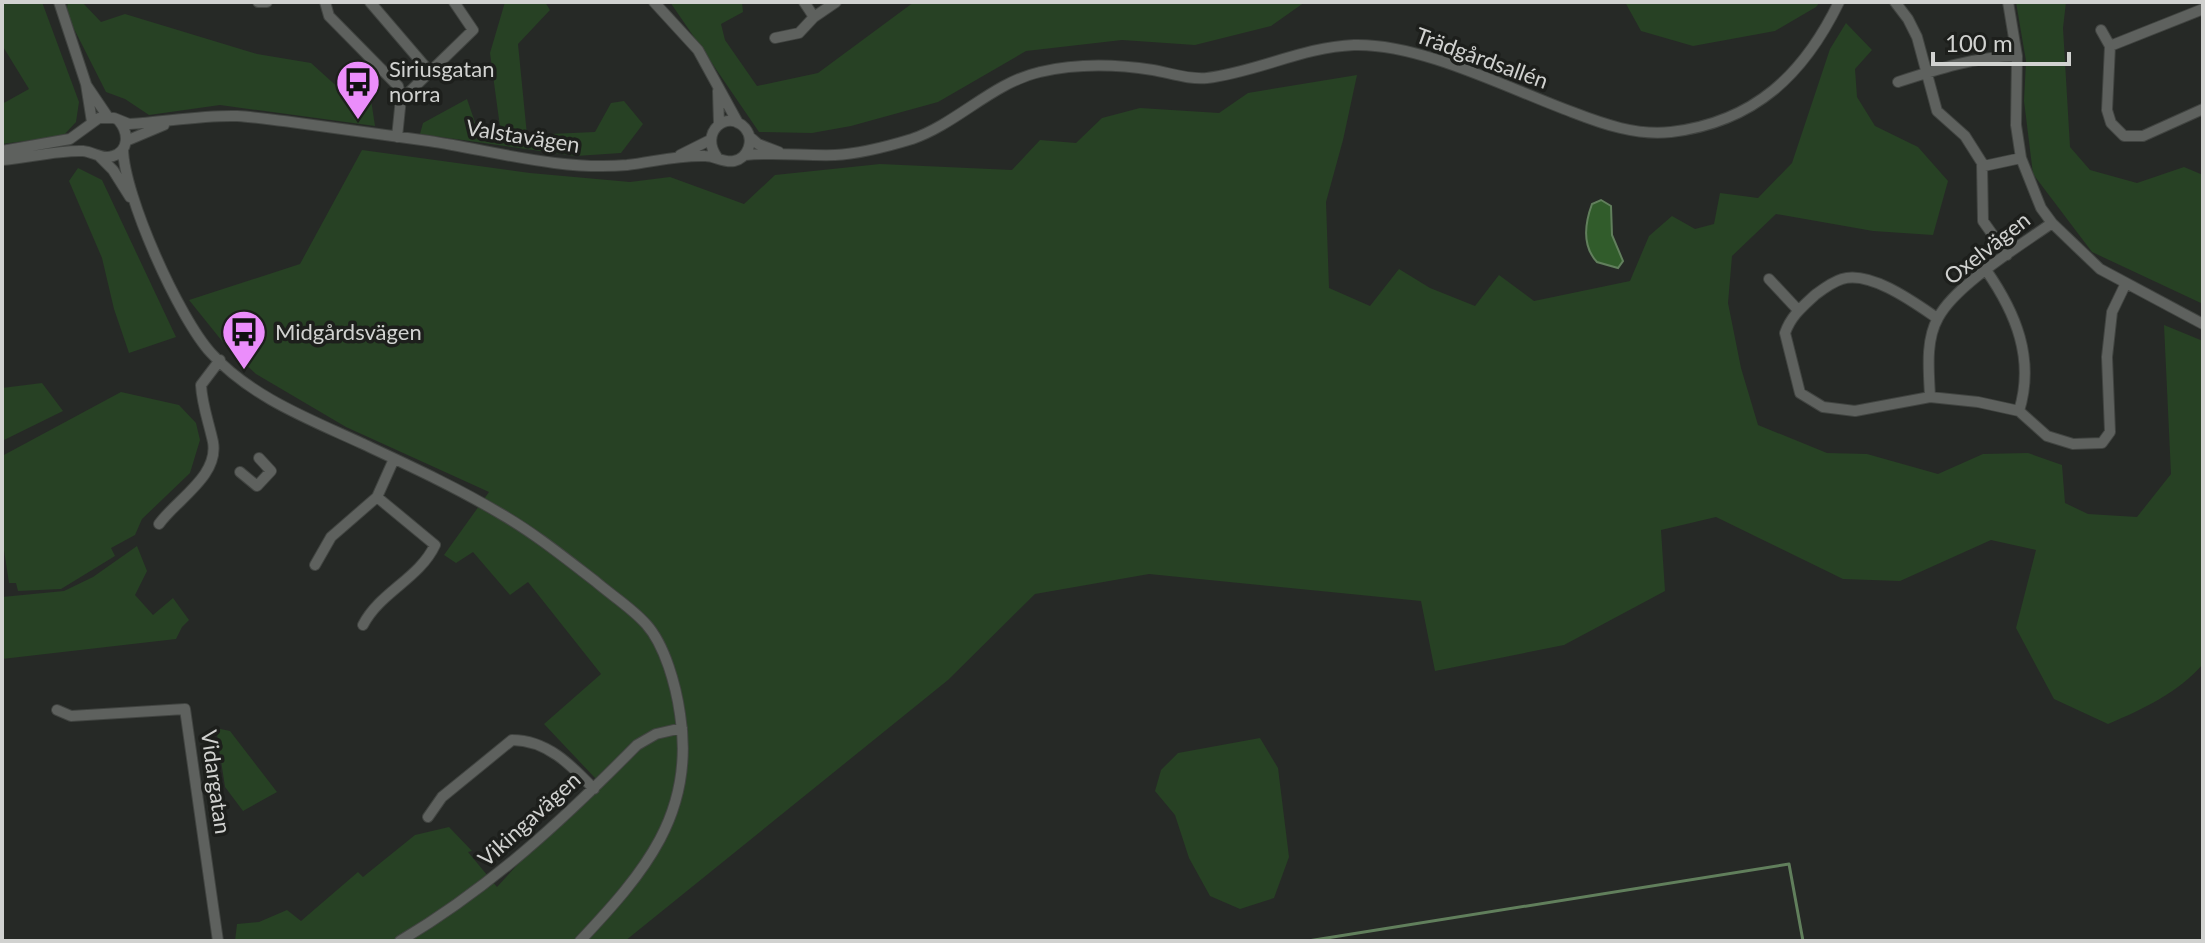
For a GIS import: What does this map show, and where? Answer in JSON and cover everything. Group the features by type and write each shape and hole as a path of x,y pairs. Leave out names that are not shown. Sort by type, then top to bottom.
{"street":[{"path":"59,2 86,84 89,126 85,138 96,155 113,170 135,205 174,293 212,354 250,385 288,410 502,514 558,552 647,625 676,686 682,728 684,758 672,818 638,876 580,941"},
{"path":"258,2 267,2"},
{"path":"325,2 329,16 398,86 397,137"},
{"path":"370,2 429,71"},
{"path":"400,101 473,30 454,2"},
{"path":"654,2 698,50 738,123"},
{"path":"804,2 814,17"},
{"path":"775,38 799,33 814,17 836,2"},
{"name":"Trädgårdsallén","path":"745,155 840,155 913,138 945,124 1004,86 1038,72 1077,65 1120,65 1204,78 1314,49 1354,45 1409,51 1441,61 1604,124 1649,133 1670,133 1721,119 1747,108 1781,85 1820,39 1839,2"},
{"path":"1895,2 1913,28 1937,111 1965,136 1984,166 2021,158"},
{"path":"2008,2 2017,56 2016,125 2021,158 2030,185 2052,223 2100,269 2203,324"},
{"path":"2110,46 2203,9"},
{"path":"2101,30 2110,46 2107,110 2111,123 2124,136 2143,136 2203,109"},
{"path":"1898,82 1926,72 2017,56"},
{"path":"2,151 70,139 108,117 86,84"},
{"path":"718,85 719,124"},
{"name":"Valstavägen","path":"108,117 129,124 238,116 397,137 573,166 611,166 679,156 717,157 727,162 737,161 745,155"},
{"path":"119,121 126,132 124,165 135,205"},
{"path":"717,157 711,150 710,140 719,124 728,121 745,128 750,137 750,146 745,155"},
{"name":"Valstavägen","path":"2,160 81,151 117,155 125,145 170,122"},
{"name":"Trädgårdsallén","path":"750,137 758,144 788,155"},
{"name":"Valstavägen","path":"679,156 710,140"},
{"path":"1982,163 1983,221 2007,255"},
{"name":"Oxelvägen","path":"1930,397 1928,358 1937,318 1955,295 2052,223"},
{"path":"1986,270 2005,297 2017,325 2025,360 2026,390 2019,411"},
{"path":"1937,318 1884,286 1844,278 1824,289 1798,310 1789,322 1785,333 1800,393 1823,407 1855,411 1930,397 1978,402 2019,411 2047,436 2073,444 2102,443 2110,432 2107,357 2112,312 2126,283"},
{"path":"1769,279 1798,310"},
{"path":"159,524 172,506 203,477 211,463 213,443 201,385 220,360"},
{"path":"240,472 257,486 271,471 259,458"},
{"path":"315,565 331,537 377,497 394,459"},
{"path":"363,625 371,609 427,561 435,545 377,497"},
{"name":"Vidargatan","path":"57,710 71,716 185,709 218,941"},
{"name":"Vikingavägen","path":"400,941 471,897 542,838 637,745 656,734 682,728"},
{"path":"428,817 442,797 512,740 537,743 571,765 594,789"}],"shaded area":[{"path":"2,2 42,2 79,102 76,122 63,136 2,144 2,104 29,89 2,45"},
{"path":"68,2 82,2 101,22 125,14 257,54 311,63 342,91 368,80 375,126 220,105 149,115 125,99 106,92 66,13"},
{"path":"505,2 545,2 550,10 518,44 527,135 595,132 611,103 624,101 643,124 621,153 576,156 420,134 423,123 467,99 478,131 500,127 490,53"},
{"path":"670,2 742,2 743,12 721,24 725,40 757,86 818,73 914,2 1305,2 1271,26 1195,45 1122,40 1026,51 938,102 851,126 812,133 759,132"},
{"path":"1625,2 1820,2 1775,31 1693,46 1641,31"},
{"path":"2016,2 2066,2 2063,28 2070,147 2090,170 2137,183 2184,167 2203,175 2203,304 2092,252 2033,174 2024,101 2026,61"},
{"path":"1846,23 1872,50 1855,69 1857,97 1875,126 1918,147 1948,181 1933,235 1873,231 1776,214 1732,256 1728,303 1741,368 1758,425 1827,453 1867,454 1938,474 1983,454 2028,453 2062,465 2065,503 2088,514 2137,517 2171,474 2164,325 2203,341 2203,664 2183,684 2159,699 2108,724 2054,699 2016,628 2036,550 1991,540 1900,581 1843,579 1716,517 1661,530 1665,591 1564,645 1435,671 1421,601 1149,574 1035,594 948,680 625,941 235,941 237,924 259,922 287,910 301,921 358,872 363,877 415,835 449,827 472,851 468,852 497,887 596,779 544,724 601,674 528,582 510,595 473,552 456,563 444,555 489,492 346,427 256,374 226,346 189,300 300,264 362,150 530,173 630,182 670,177 744,204 775,175 880,164 1012,170 1040,140 1076,143 1102,118 1140,108 1219,113 1248,93 1357,75 1326,202 1329,288 1370,306 1399,269 1430,288 1475,306 1499,275 1534,301 1630,281 1649,236 1672,216 1695,229 1714,224 1720,193 1758,198 1792,163 1830,49"},
{"path":"78,168 102,180 176,337 129,353 102,258 69,181"},
{"path":"1601,200 1611,206 1612,235 1623,261 1618,268 1597,262 1587,242 1592,204"},
{"path":"42,383 63,411 2,441 2,388"},
{"path":"121,392 179,405 196,423 200,440 190,473 142,519 135,535 111,548 115,556 61,589 18,591 16,583 9,583 2,537 2,456"},
{"path":"137,546 147,571 135,595 153,615 173,598 189,620 176,639 2,659 2,597 64,591 93,577"},
{"path":"216,728 230,731 277,792 243,811 225,787"},
{"path":"1260,738 1278,768 1289,857 1274,898 1240,909 1210,896 1189,858 1175,815 1155,791 1161,770 1178,753"}],"waterway":[{"path":"1308,941 1789,864 1803,941"}],"place":[{"name":"Siriusgatan norra","path":"358,121"},
{"name":"Midgårdsvägen","path":"244,371"}]}
